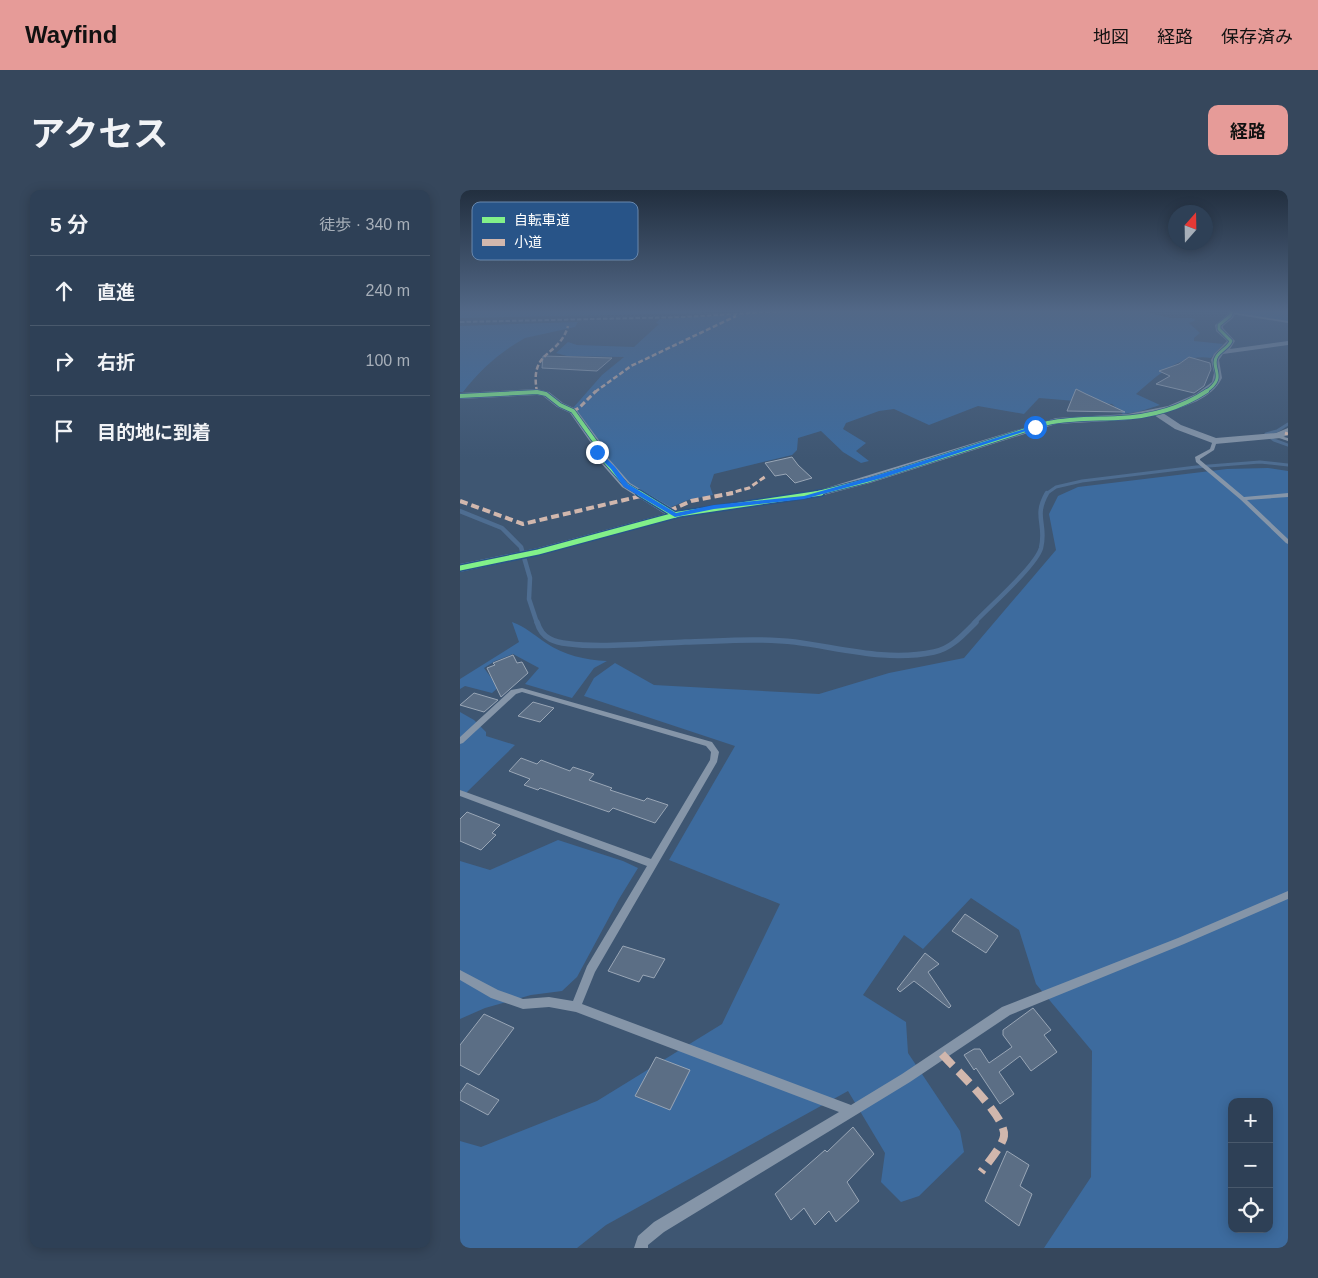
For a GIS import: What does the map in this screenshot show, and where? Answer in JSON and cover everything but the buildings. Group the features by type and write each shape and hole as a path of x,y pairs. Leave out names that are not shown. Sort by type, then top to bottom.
{"street":[{"path":"460,568 536,552 675,515 714,507 804,497 880,476 1051,422 1131,417 1155,412 1196,398 1210,390 1217,383 1219,376 1216,360"},
{"path":"460,396 537,392 546,394 576,414 596,443 597,452 613,468 626,486 675,515"},
{"path":"1155,412 1178,427 1215,441 1278,436 1288,431"}],"lane":[{"path":"1278,436 1288,440"},
{"path":"1215,441 1212,450 1197,458 1288,542"},
{"path":"1243,499 1288,495"},
{"path":"460,741 514,692 522,690 709,744 715,752 714,760 591,969 576,1007"},
{"path":"460,793 653,864"},
{"path":"641,1248 643,1241 659,1227 906,1078 1006,1011 1181,941 1288,895"},
{"path":"460,975 496,994 523,1004 549,1002 576,1007 852,1111"}],"shaded area":[{"path":"460,360 493,360 463,392 460,392"},
{"path":"620,360 1185,360 1161,373 1136,394 1160,405 1138,412 1123,414 1112,404 1039,398 1024,414 978,406 929,425 894,409 879,411 846,423 843,429 866,443 856,451 869,461 861,463 843,452 821,431 798,438 797,450 792,455 714,474 710,486 713,495 688,500 669,508 630,485 600,451 583,419 573,408 602,375"},
{"path":"1268,468 1288,471 1288,1248 1044,1248 1091,1177 1092,1051 1036,984 1019,930 971,898 923,949 904,935 863,995 906,1022 908,1053 960,1131 964,1152 919,1196 901,1202 881,1182 885,1153 848,1091 606,1225 577,1248 460,1248 460,1141 481,1147 597,1101 722,1024 780,904 669,860 735,746 584,696 594,678 615,663 654,685 819,694 889,673 964,658 1056,550 1049,514 1058,496 1078,487 1227,469"},
{"path":"512,622 567,654 607,661 594,668 572,698 525,684 539,668 513,654 495,661 484,668 492,679 501,685 492,693 465,686 460,689 460,679 519,642"},
{"path":"460,712 474,720 486,732 486,736 515,745 466,793 460,790"},
{"path":"558,840 623,861 638,868 577,977 562,991 531,995 485,1008 460,1019 460,861 490,870"}],"waterway":[{"path":"1288,424 1277,431 1266,434 1274,440 1288,445"},
{"path":"1047,493 1056,487 1082,481 1196,467 1260,462 1288,465"},
{"path":"974,623 1022,575 1037,556 1042,540 1041,508 1047,493"},
{"path":"460,511 502,528 521,547 530,578 529,599 537,623"},
{"path":"537,622 541,632 550,639 576,645 768,640 899,656 934,652 946,648 976,622"}],"marked path":[{"path":"537,392 535,372 541,360"},
{"path":"573,411 579,408 599,388 631,366 643,360"},
{"path":"669,511 701,498 749,488 766,476"},
{"path":"460,501 523,524 641,496"},
{"path":"942,1054 996,1113 1004,1126 1004,1138 981,1172"}],"cycle path":[{"path":"460,568 538,552 679,514 820,493 866,481 996,438 1056,421 1128,417 1171,408 1199,396 1215,383 1218,378 1215,360"},
{"path":"460,396 537,392 546,394 560,405 573,411 596,443 597,452 626,485 675,515"}],"route":[{"path":"597,452 613,468 626,486 675,515 714,507 804,497 880,476 1035,427"}]}
